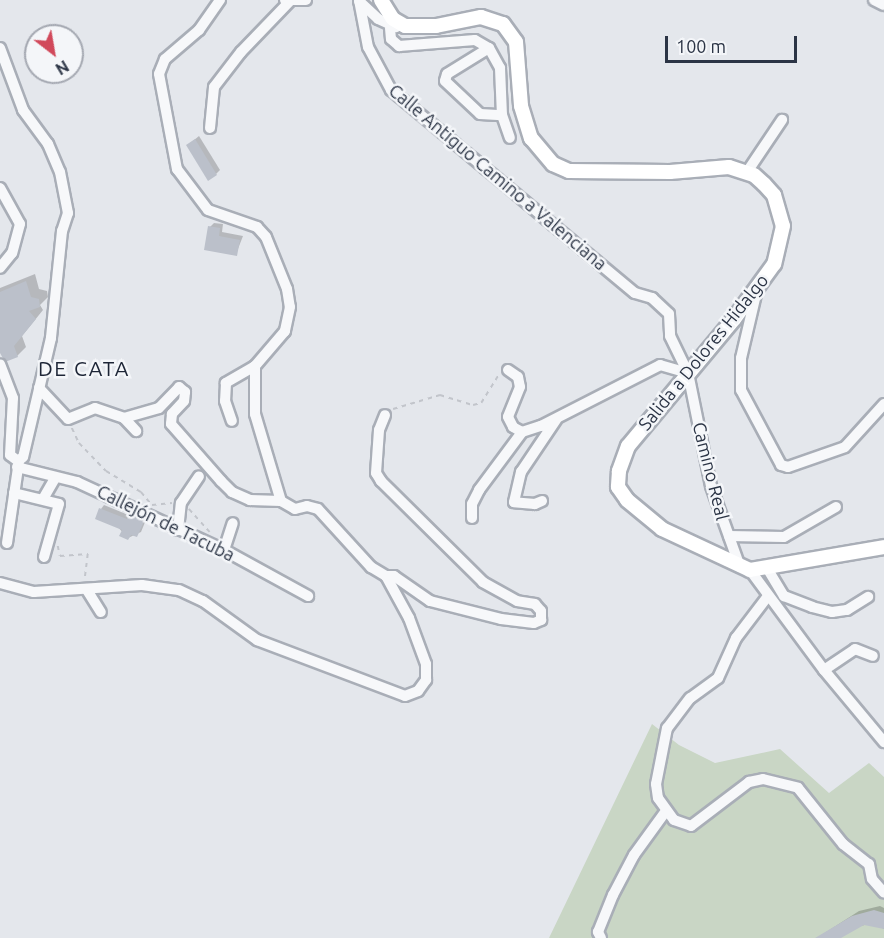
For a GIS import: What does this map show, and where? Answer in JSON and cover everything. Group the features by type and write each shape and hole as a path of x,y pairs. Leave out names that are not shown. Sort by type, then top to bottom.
{"main road":[{"path":"381,0 393,20 408,26 436,26 481,17 503,24 516,42 521,106 531,138 554,164 568,171 670,172 729,167 747,172"},
{"name":"Salida a Dolores Hidalgo","path":"745,568 663,529 627,500 618,487 619,471 628,446 757,290 774,264 783,226 774,195 747,172"},
{"path":"745,568 767,568 884,547"}],"street":[{"path":"220,0 200,30 165,59 159,74 171,150 191,193 222,218 257,226 266,237 287,289 290,307 285,331 255,366 226,383 225,401 232,421"},
{"path":"282,0 306,0"},
{"path":"210,128 214,87 240,52 291,0"},
{"path":"357,0 390,28 391,39 399,46 475,40 489,48 501,68 502,115 510,138"},
{"name":"Calle Antiguo Camino a Valenciana","path":"357,0 368,47 391,90 635,292 652,298 669,314 670,336 688,373"},
{"path":"874,0 884,5"},
{"path":"390,28 408,26"},
{"path":"0,48 23,110 48,144 60,172 68,213 62,231 51,338 18,464 8,543"},
{"path":"489,48 447,74 446,81 480,114 502,115"},
{"path":"747,172 782,120"},
{"path":"0,188 20,224 12,253 0,268"},
{"path":"757,290 741,358 741,390 775,460 788,467 845,447 884,404"},
{"path":"0,364 13,398 10,455 18,464"},
{"path":"472,518 472,504 479,490 522,432 558,417 660,364 688,373"},
{"path":"255,366 255,414 281,501"},
{"path":"508,370 518,377 520,387 508,417 513,427 522,432"},
{"name":"Camino Real","path":"688,373 711,486 729,536 745,568 824,670 884,742"},
{"path":"0,583 34,592 142,585 179,590 203,600 257,640 405,696 418,691 426,680 426,664 409,618 386,576 371,567 318,509 307,506 294,509 281,501 250,500 232,492 171,424 172,414 184,401 185,392 179,387 159,408 124,418"},
{"path":"39,388 68,419 95,408 124,418 136,431"},
{"path":"385,415 379,430 376,473 483,582 517,601 535,604 541,611 541,620 512,620 467,609 450,609 430,601 394,576 386,576"},
{"path":"542,501 535,504 514,502 521,472 558,417"},
{"name":"Callejón de Tacuba","path":"18,464 55,478 77,482 224,550 308,596"},
{"path":"178,530 181,503 200,476"},
{"path":"43,499 55,478"},
{"path":"14,493 59,504 45,557"},
{"path":"729,536 784,537 836,507"},
{"path":"224,550 233,523"},
{"path":"767,568 784,596 812,607 832,612 847,610 868,597"},
{"path":"92,589 101,612"},
{"path":"768,597 736,638 718,678 690,698 667,728 656,784 666,811 682,825 691,826 749,782 763,779 798,788 843,844 869,864 872,879 884,893"},
{"path":"824,670 855,650 873,656"},
{"path":"599,936 634,855 666,811"}],"path":[{"path":"385,415 399,405 440,395 473,405 481,403 496,376 508,370"},
{"path":"68,419 79,443 106,471 141,492 152,505 181,503 212,535"},
{"path":"48,544 60,547 60,556 88,554 85,579 92,589"}],"green space":[{"path":"652,724 679,745 715,763 780,749 829,793 869,763 884,777 884,938 549,938"}],"building":[{"path":"195,139 217,175 208,181 186,145"},
{"path":"208,226 220,228 219,236 240,240 237,256 204,250"},
{"path":"26,281 31,297 39,299 40,307 29,311 36,319 14,346 18,357 5,362 0,353 0,292"},
{"path":"99,508 127,519 130,513 145,519 137,537 131,535 128,540 119,536 122,530 95,519"},
{"path":"874,910 884,913 884,929 864,925 841,938 815,938 852,916"}],"district":[{"name":"DE CATA","path":"84,368"}]}
